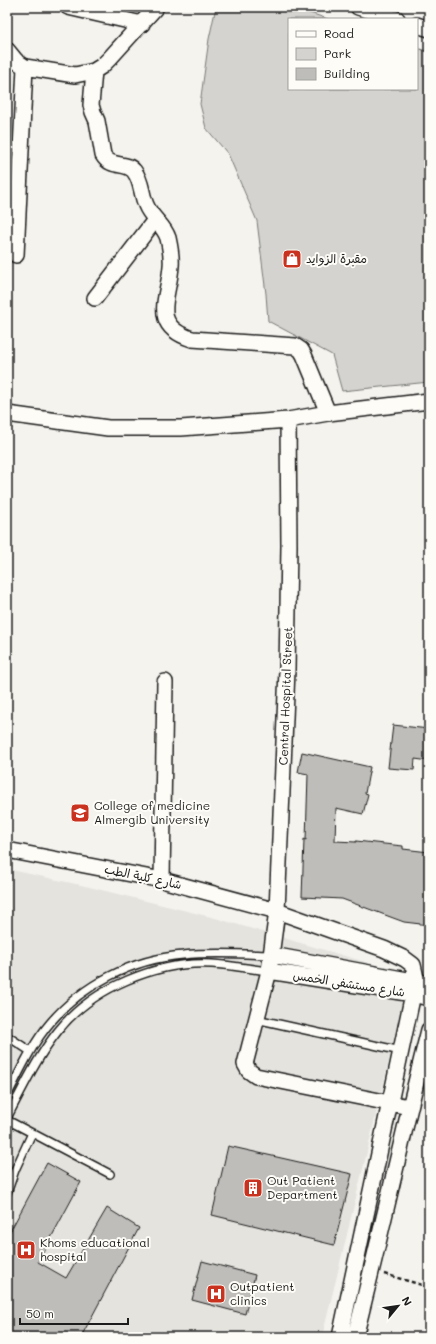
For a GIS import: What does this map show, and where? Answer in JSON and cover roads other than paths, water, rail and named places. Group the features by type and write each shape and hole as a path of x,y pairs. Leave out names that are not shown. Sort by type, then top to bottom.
{"street":[{"path":"68,7 142,24"},
{"path":"7,50 16,61 25,67 75,75 94,71 102,66 156,7"},
{"path":"358,7 394,18"},
{"path":"418,25 429,29"},
{"path":"16,255 12,219 25,67"},
{"path":"94,71 91,105 92,112 97,121 103,155 110,163 128,167 133,170 138,179 146,205 155,220 165,230 168,239 171,266 164,303 165,318 171,327 181,336 192,340 294,346 301,350 304,355 328,413"},
{"path":"94,298 155,220"},
{"path":"7,414 108,428 181,428 288,420 328,413 429,401"},
{"name":"Central Hospital Street","path":"288,420 289,546 287,670 277,911 269,971 245,1060 246,1068 252,1074 390,1104"},
{"path":"162,880 165,682"},
{"name":"شارع كلية الطب","path":"7,850 162,880 277,911 384,949 405,958 413,965 420,987"},
{"name":"شارع مستشفى الخمس","path":"272,955 420,987 429,998"},
{"name":"شارع مستشفى الخمس","path":"269,971 420,987"},
{"path":"340,1337 401,1051 420,987"},
{"path":"355,1337 429,1030"},
{"path":"390,1104 409,1108"}],"lane":[{"path":"7,1096 30,1051 67,1004 90,987 117,972 149,961 182,955 211,953 272,955"},
{"path":"110,1174 7,1119 41,1054 58,1031 74,1012 96,996 122,982 152,971 183,966 211,964 269,971"},
{"path":"256,1019 401,1051"},
{"path":"7,1036 30,1051"},
{"path":"7,1193 15,1170 32,1133"}],"place":[{"name":"مقبرة الزوايد","path":"292,259"},
{"name":"College of medicine Almergib University","path":"80,813"},
{"name":"Out Patient Department","path":"253,1188"},
{"name":"Khoms educational hospital","path":"26,1250"},
{"name":"Outpatient clinics","path":"216,1294"}]}
